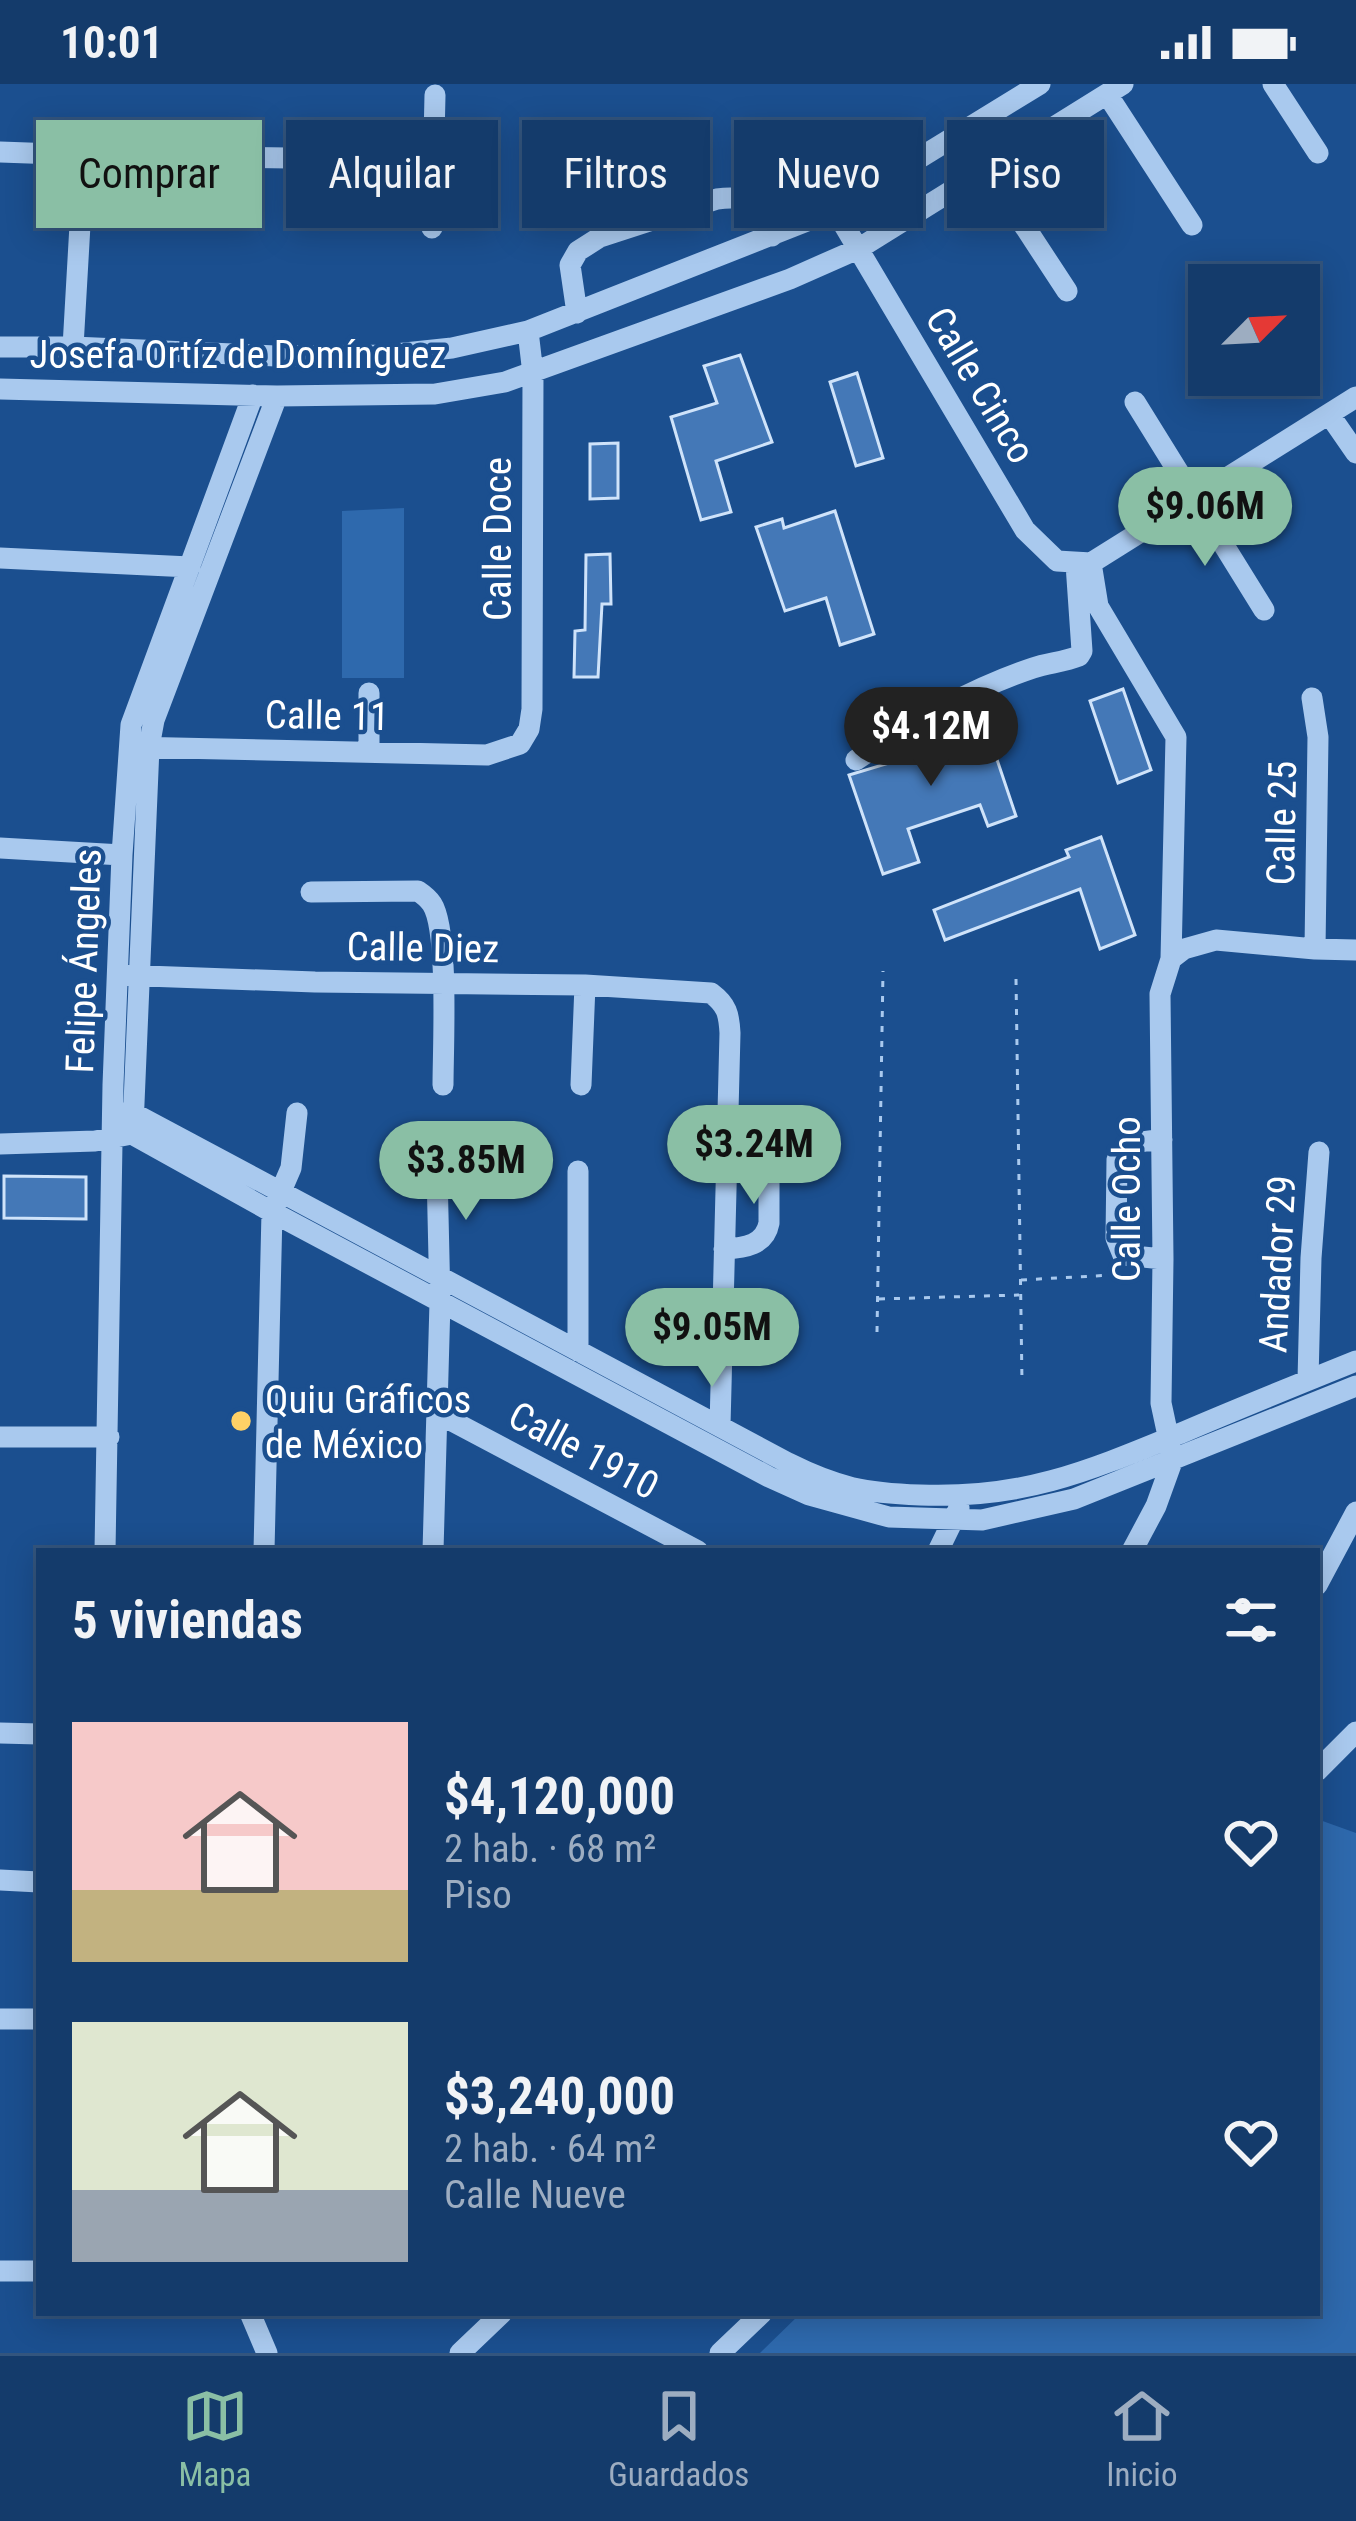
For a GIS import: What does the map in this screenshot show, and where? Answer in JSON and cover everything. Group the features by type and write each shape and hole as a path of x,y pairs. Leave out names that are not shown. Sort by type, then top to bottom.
{"street":[{"name":"Josefa Ortíz de Domínguez","path":"923,156 1040,84"},
{"path":"1274,84 1318,153"},
{"name":"Josefa Ortíz de Domínguez","path":"1065,120 1115,89"},
{"path":"1115,89 1192,225"},
{"path":"434,120 435,95"},
{"path":"0,152 36,153"},
{"name":"Josefa Ortíz de Domínguez","path":"1,389 277,396 435,394 470,389 533,374 790,279 858,249 947,194"},
{"path":"577,313 570,265 578,251 601,237 738,196 758,209 772,236"},
{"path":"73,346 80,228"},
{"name":"Josefa Ortíz de Domínguez","path":"3,348 73,346 276,356 386,355 452,348 528,331 791,228"},
{"name":"Calle Cinco","path":"846,228 1025,530 1057,561 1083,564"},
{"path":"1026,228 1067,291"},
{"name":"Calle Doce","path":"520,744 529,729 532,709 533,374 528,331"},
{"path":"32,390 35,347"},
{"path":"1,389 3,348"},
{"name":"Felipe Ángeles","path":"106,1548 140,747 135,709 253,395"},
{"name":"Felipe Ángeles","path":"128,975 122,855 140,747 277,396"},
{"path":"856,760 894,734 979,691 1033,668 1078,656 1082,651 1083,564 1356,397"},
{"path":"1135,402 1264,610"},
{"path":"1329,414 1354,447"},
{"path":"0,558 190,567"},
{"name":"Calle Ocho","path":"1083,564 1098,606 1176,737 1171,959 1160,994 1160,1403 1170,1449"},
{"path":"369,693 369,752"},
{"name":"Calle 25","path":"1312,698 1318,737 1315,949"},
{"name":"Calle 11","path":"140,747 487,755 520,744"},
{"path":"0,848 122,855"},
{"path":"311,892 418,891 430,900 438,916 444,984 442,1084"},
{"path":"1171,959 1184,949 1216,940 1356,950"},
{"name":"Calle Diez","path":"128,975 585,985 711,993 729,1014 727,1134"},
{"path":"581,1085 585,985"},
{"path":"264,1548 277,1202 291,1168 297,1113"},
{"path":"0,1144 80,1142 122,1124 437,1276 788,1463 844,1488 872,1494 963,1497 1036,1486 1170,1449 1356,1386"},
{"path":"720,1426 724,1249 727,1134 760,1139 770,1156 767,1233 752,1245 724,1249"},
{"path":"1162,1140 1133,1143 1121,1150 1116,1238 1124,1255 1163,1259"},
{"name":"Andador 29","path":"1308,1380 1319,1152"},
{"path":"434,1548 440,1302 437,1171"},
{"path":"578,1171 578,1351"},
{"path":"277,1202 440,1302 769,1478 809,1495 889,1517 982,1520 1074,1499 1356,1360"},
{"name":"Calle 1910","path":"437,1413 692,1548"},
{"path":"0,1437 109,1437"},
{"path":"1134,1548 1156,1506 1170,1449"},
{"path":"940,1548 963,1497"},
{"path":"1320,1579 1356,1512"},
{"path":"1320,1768 1356,1732"},
{"path":"0,1733 36,1734"},
{"path":"0,1880 36,1882"},
{"path":"0,2019 36,2019"},
{"path":"0,2271 36,2271"},
{"path":"251,2316 267,2353"},
{"path":"460,2353 499,2316"},
{"path":"720,2353 759,2316"}],"path":[{"path":"877,1332 883,971"},
{"path":"1016,979 1022,1382"},
{"path":"1021,1280 1115,1274"},
{"path":"877,1299 1021,1295"}],"shaded area":[{"path":"404,508 404,678 342,678 342,511"},
{"path":"1320,1820 1356,1833 1356,2353 760,2353 798,2316 1320,2316"}],"building":[{"path":"740,355 772,442 716,461 731,512 701,520 671,417 717,403 704,366"},
{"path":"857,373 883,458 856,466 830,382"},
{"path":"618,443 618,498 590,499 590,444"},
{"path":"835,511 874,634 840,645 826,598 785,611 756,527 782,519 784,528"},
{"path":"610,554 611,604 602,604 598,677 574,677 575,631 585,630 586,555"},
{"path":"1123,689 1151,770 1118,783 1090,701"},
{"path":"982,715 1016,816 988,826 980,805 908,829 919,862 883,874 849,775 909,757 906,746 926,734"},
{"path":"1101,837 1135,935 1100,949 1080,889 945,940 934,910 1069,857 1066,850"},
{"path":"4,1176 86,1177 86,1219 4,1218"}],"place":[{"name":"Quiu Gráficos de México","path":"241,1421"}]}
